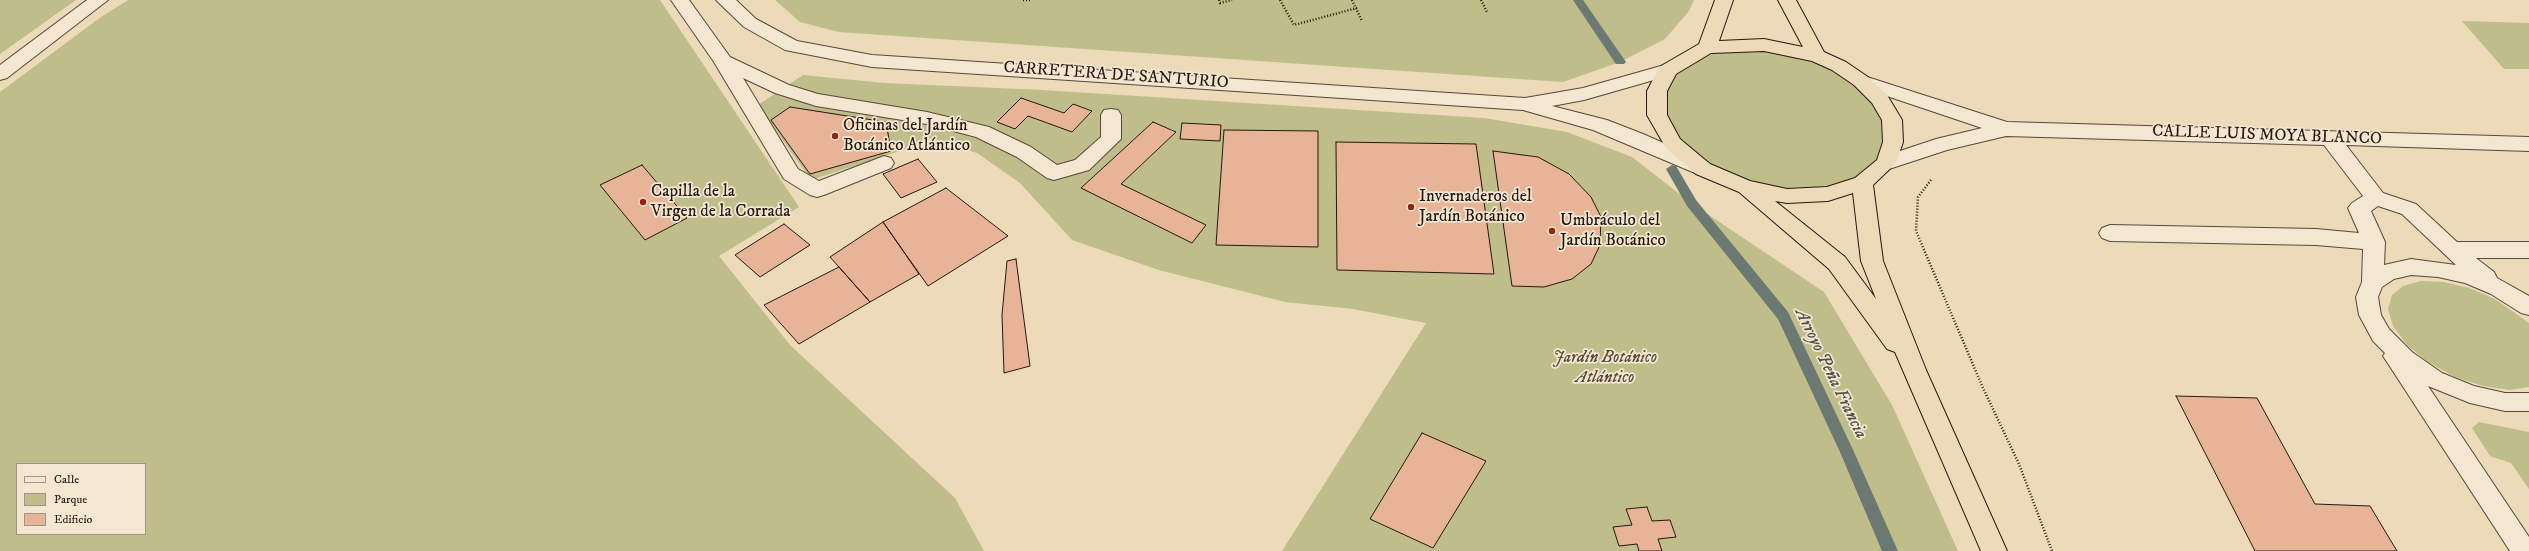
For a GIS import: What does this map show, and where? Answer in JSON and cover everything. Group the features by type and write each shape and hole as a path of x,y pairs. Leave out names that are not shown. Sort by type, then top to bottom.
{"highway":[{"path":"1707,47 1724,0"},
{"path":"1787,0 1817,56"},
{"path":"1764,45 1817,56 1839,66 1861,81 1880,99 1892,120 1893,142 1886,163 1862,183 1828,194 1794,195 1744,187 1703,169 1673,144 1657,115 1657,91 1668,70 1707,47 1764,45"},
{"path":"1862,183 1872,261 1914,370 1994,551"},
{"path":"1744,187 1837,263 1914,370"}],"street":[{"path":"0,74 100,0"},
{"path":"680,0 724,61 791,174 817,190 884,163"},
{"name":"CARRETERA DE SANTURIO","path":"725,0 750,23 792,46 872,61 1523,104 1600,125 1636,138 1703,169"},
{"path":"724,61 782,89 816,100 927,118 982,132 1024,152 1054,173 1082,165 1111,139 1111,115"},
{"name":"CARRETERA DE SANTURIO","path":"1523,104 1584,94 1668,70"},
{"name":"CALLE LUIS MOYA BLANCO","path":"1861,81 2006,130"},
{"name":"CALLE LUIS MOYA BLANCO","path":"1886,163 1943,144 2006,130 2329,137 2529,144"},
{"path":"2329,137 2376,198 2409,209 2452,250 2499,288 2529,307"},
{"path":"2376,198 2359,208 2374,242 2373,282 2367,297 2370,315 2381,335 2524,551"},
{"path":"2110,233 2316,237 2374,242"},
{"path":"2452,250 2529,250"},
{"path":"2373,282 2388,272 2411,267 2438,269 2469,276 2499,288"},
{"path":"2381,335 2404,358 2434,379 2470,394 2506,402 2529,402"}],"path":[{"path":"1023,0 1031,0"},
{"path":"1219,0 1220,3 1232,0"},
{"path":"1280,0 1294,24 1357,8"},
{"path":"1352,0 1362,21"},
{"path":"1481,0 1487,12"},
{"path":"1937,175 1918,197 1915,219 1916,231 1983,388 2019,464 2052,551"}],"green space":[{"path":"0,0 76,0 0,54"},
{"path":"128,0 660,0 799,207 719,256 790,345 955,498 984,551 0,551 0,92 101,17"},
{"path":"775,0 1694,0 1689,11 1665,39 1620,62 1563,82 839,32 800,22"},
{"path":"2462,21 2529,23 2529,69 2504,69"},
{"path":"1764,45 1817,56 1880,99 1893,142 1862,183 1787,196 1703,169 1657,115 1668,70 1692,55"},
{"name":"Jardín Botánico Atlántico","path":"803,75 884,83 1042,90 1484,118 1567,132 1632,157 1691,203 1824,292 1892,405 1958,551 1282,551 1426,323 1353,309 1285,302 1159,270 1072,240 1020,183 977,153 929,138 912,147 811,180 758,105"},
{"path":"2421,281 2444,282 2469,288 2495,299 2529,323 2529,387 2510,390 2483,386 2455,377 2428,362 2407,345 2393,326 2388,309 2392,295 2403,286"},
{"path":"2479,422 2529,432 2529,489 2511,463 2490,456 2472,428"}],"building":[{"path":"1021,98 1064,113 1073,104 1092,111 1072,132 1028,116 1015,129 997,122"},
{"name":"Oficinas del Jardín Botánico Atlántico","path":"790,107 886,122 891,151 810,174 771,120"},
{"path":"1153,122 1176,132 1121,184 1206,225 1192,243 1081,188"},
{"path":"1182,123 1221,125 1220,141 1180,139"},
{"path":"1224,130 1318,131 1318,247 1216,245"},
{"name":"Invernaderos del Jardín Botánico","path":"1336,142 1476,144 1494,274 1337,270"},
{"name":"Umbráculo del Jardín Botánico","path":"1493,151 1538,157 1569,174 1591,197 1601,217 1600,245 1591,264 1572,279 1544,287 1512,286"},
{"path":"918,159 937,182 901,198 883,174"},
{"name":"Capilla de la Virgen de la Corrada","path":"642,165 687,218 645,240 600,185"},
{"path":"946,188 1008,236 928,286 883,222"},
{"path":"883,222 919,274 870,302 830,257"},
{"path":"784,224 810,245 760,277 735,255"},
{"path":"1016,259 1030,366 1004,373 1002,315 1007,261"},
{"path":"839,267 870,302 799,344 764,305"},
{"path":"2176,396 2257,398 2315,504 2370,506 2397,551 2255,551"},
{"path":"1422,433 1486,461 1433,548 1370,519"},
{"path":"1647,507 1652,521 1670,520 1676,537 1658,539 1662,551 1639,551 1637,544 1619,546 1613,527 1632,525 1626,509"}],"waterway":[{"name":"Arroyo Peña Francia","path":"1578,0 1620,62"},
{"name":"Arroyo Peña Francia","path":"1672,169 1691,203 1783,316 1847,452 1890,551"}],"place":[{"name":"Oficinas del Jardín Botánico Atlántico","path":"835,136"},
{"name":"Capilla de la Virgen de la Corrada","path":"643,202"},
{"name":"Invernaderos del Jardín Botánico","path":"1411,207"},
{"name":"Umbráculo del Jardín Botánico","path":"1552,231"}]}
